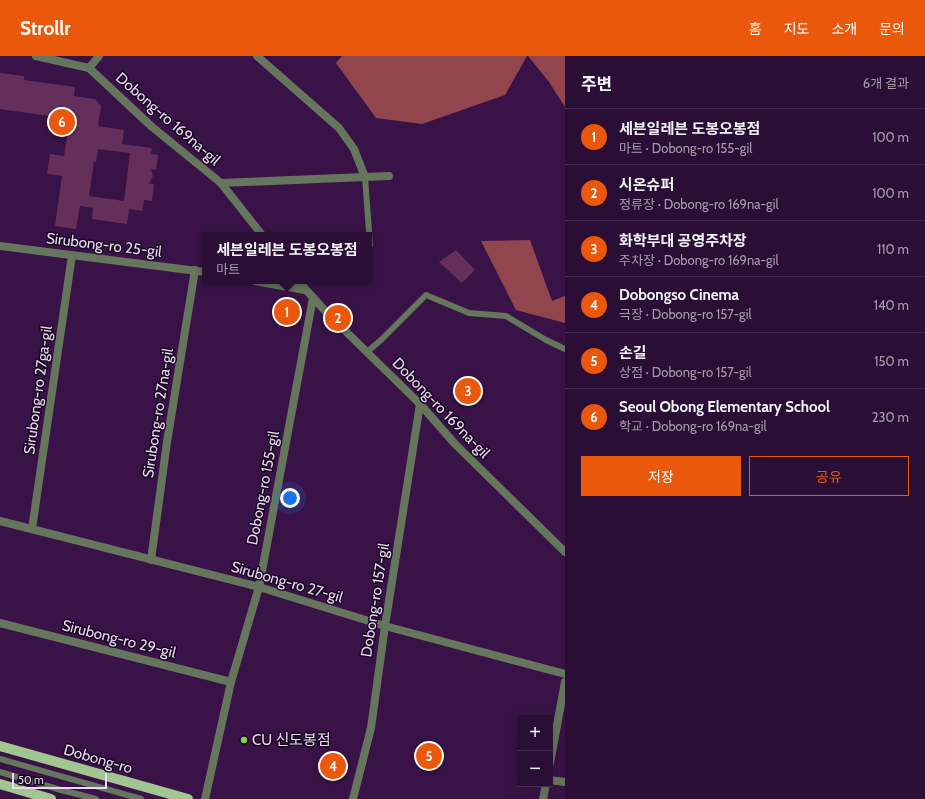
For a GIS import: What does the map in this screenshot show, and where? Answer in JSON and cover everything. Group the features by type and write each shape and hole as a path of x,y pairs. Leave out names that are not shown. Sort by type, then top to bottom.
{"main road":[{"name":"Dobong-ro","path":"0,746 188,799"},
{"path":"0,784 51,799"}],"street":[{"path":"36,56 89,68 99,56"},
{"path":"257,56 339,128 354,149 365,177"},
{"name":"Dobong-ro 169na-gil","path":"89,68 151,126 221,183 260,232"},
{"path":"221,183 389,176"},
{"name":"Sirubong-ro 25-gil","path":"0,246 202,271"},
{"name":"Sirubong-ro 27ga-gil","path":"32,529 72,255"},
{"name":"Sirubong-ro 27na-gil","path":"151,560 167,442 195,270"},
{"path":"272,284 305,290"},
{"name":"Dobong-ro 169na-gil","path":"300,284 420,404 455,444 565,552"},
{"name":"Dobong-ro 155-gil","path":"205,799 231,682 259,587 313,298"},
{"name":"Dobong-ro 157-gil","path":"353,799 371,728 385,626 420,404"},
{"name":"Sirubong-ro 27-gil","path":"0,521 259,587 385,626 565,674"},
{"name":"Sirubong-ro 29-gil","path":"0,623 231,682"},
{"path":"552,751 565,682"},
{"path":"553,780 565,782"},
{"path":"543,799 545,787"}],"lane":[{"path":"365,177 369,232"},
{"path":"367,352 426,295 469,313 506,316 546,340 565,349"},
{"path":"0,759 141,799"},
{"path":"0,772 96,799"}],"shaded area":[{"path":"342,56 527,56 505,95 422,124 376,118 336,63"},
{"path":"528,56 565,56 565,107 549,82"},
{"path":"530,240 552,301 565,296 565,323 516,310 481,241"}],"building":[{"path":"0,73 24,76 24,80 75,87 74,96 95,99 101,106 98,126 124,130 122,144 152,148 151,154 158,155 156,170 151,169 153,176 149,184 154,184 152,201 144,200 142,211 129,209 127,224 92,219 93,208 80,206 76,229 55,226 62,176 47,174 50,154 64,156 70,119 0,109","holes":["98,149 130,153 124,201 89,196 94,161 96,162"]},
{"path":"456,250 475,270 462,283 439,262"}],"place":[{"name":"Seoul Obong Elementary School","path":"62,122"},
{"name":"세븐일레븐 도봉오봉점","path":"287,312"},
{"name":"시온슈퍼","path":"338,318"},
{"name":"화학부대 공영주차장","path":"468,391"},
{"name":"CU 신도봉점","path":"244,740"},
{"name":"손길","path":"429,756"},
{"name":"Dobongso Cinema","path":"333,766"}]}
